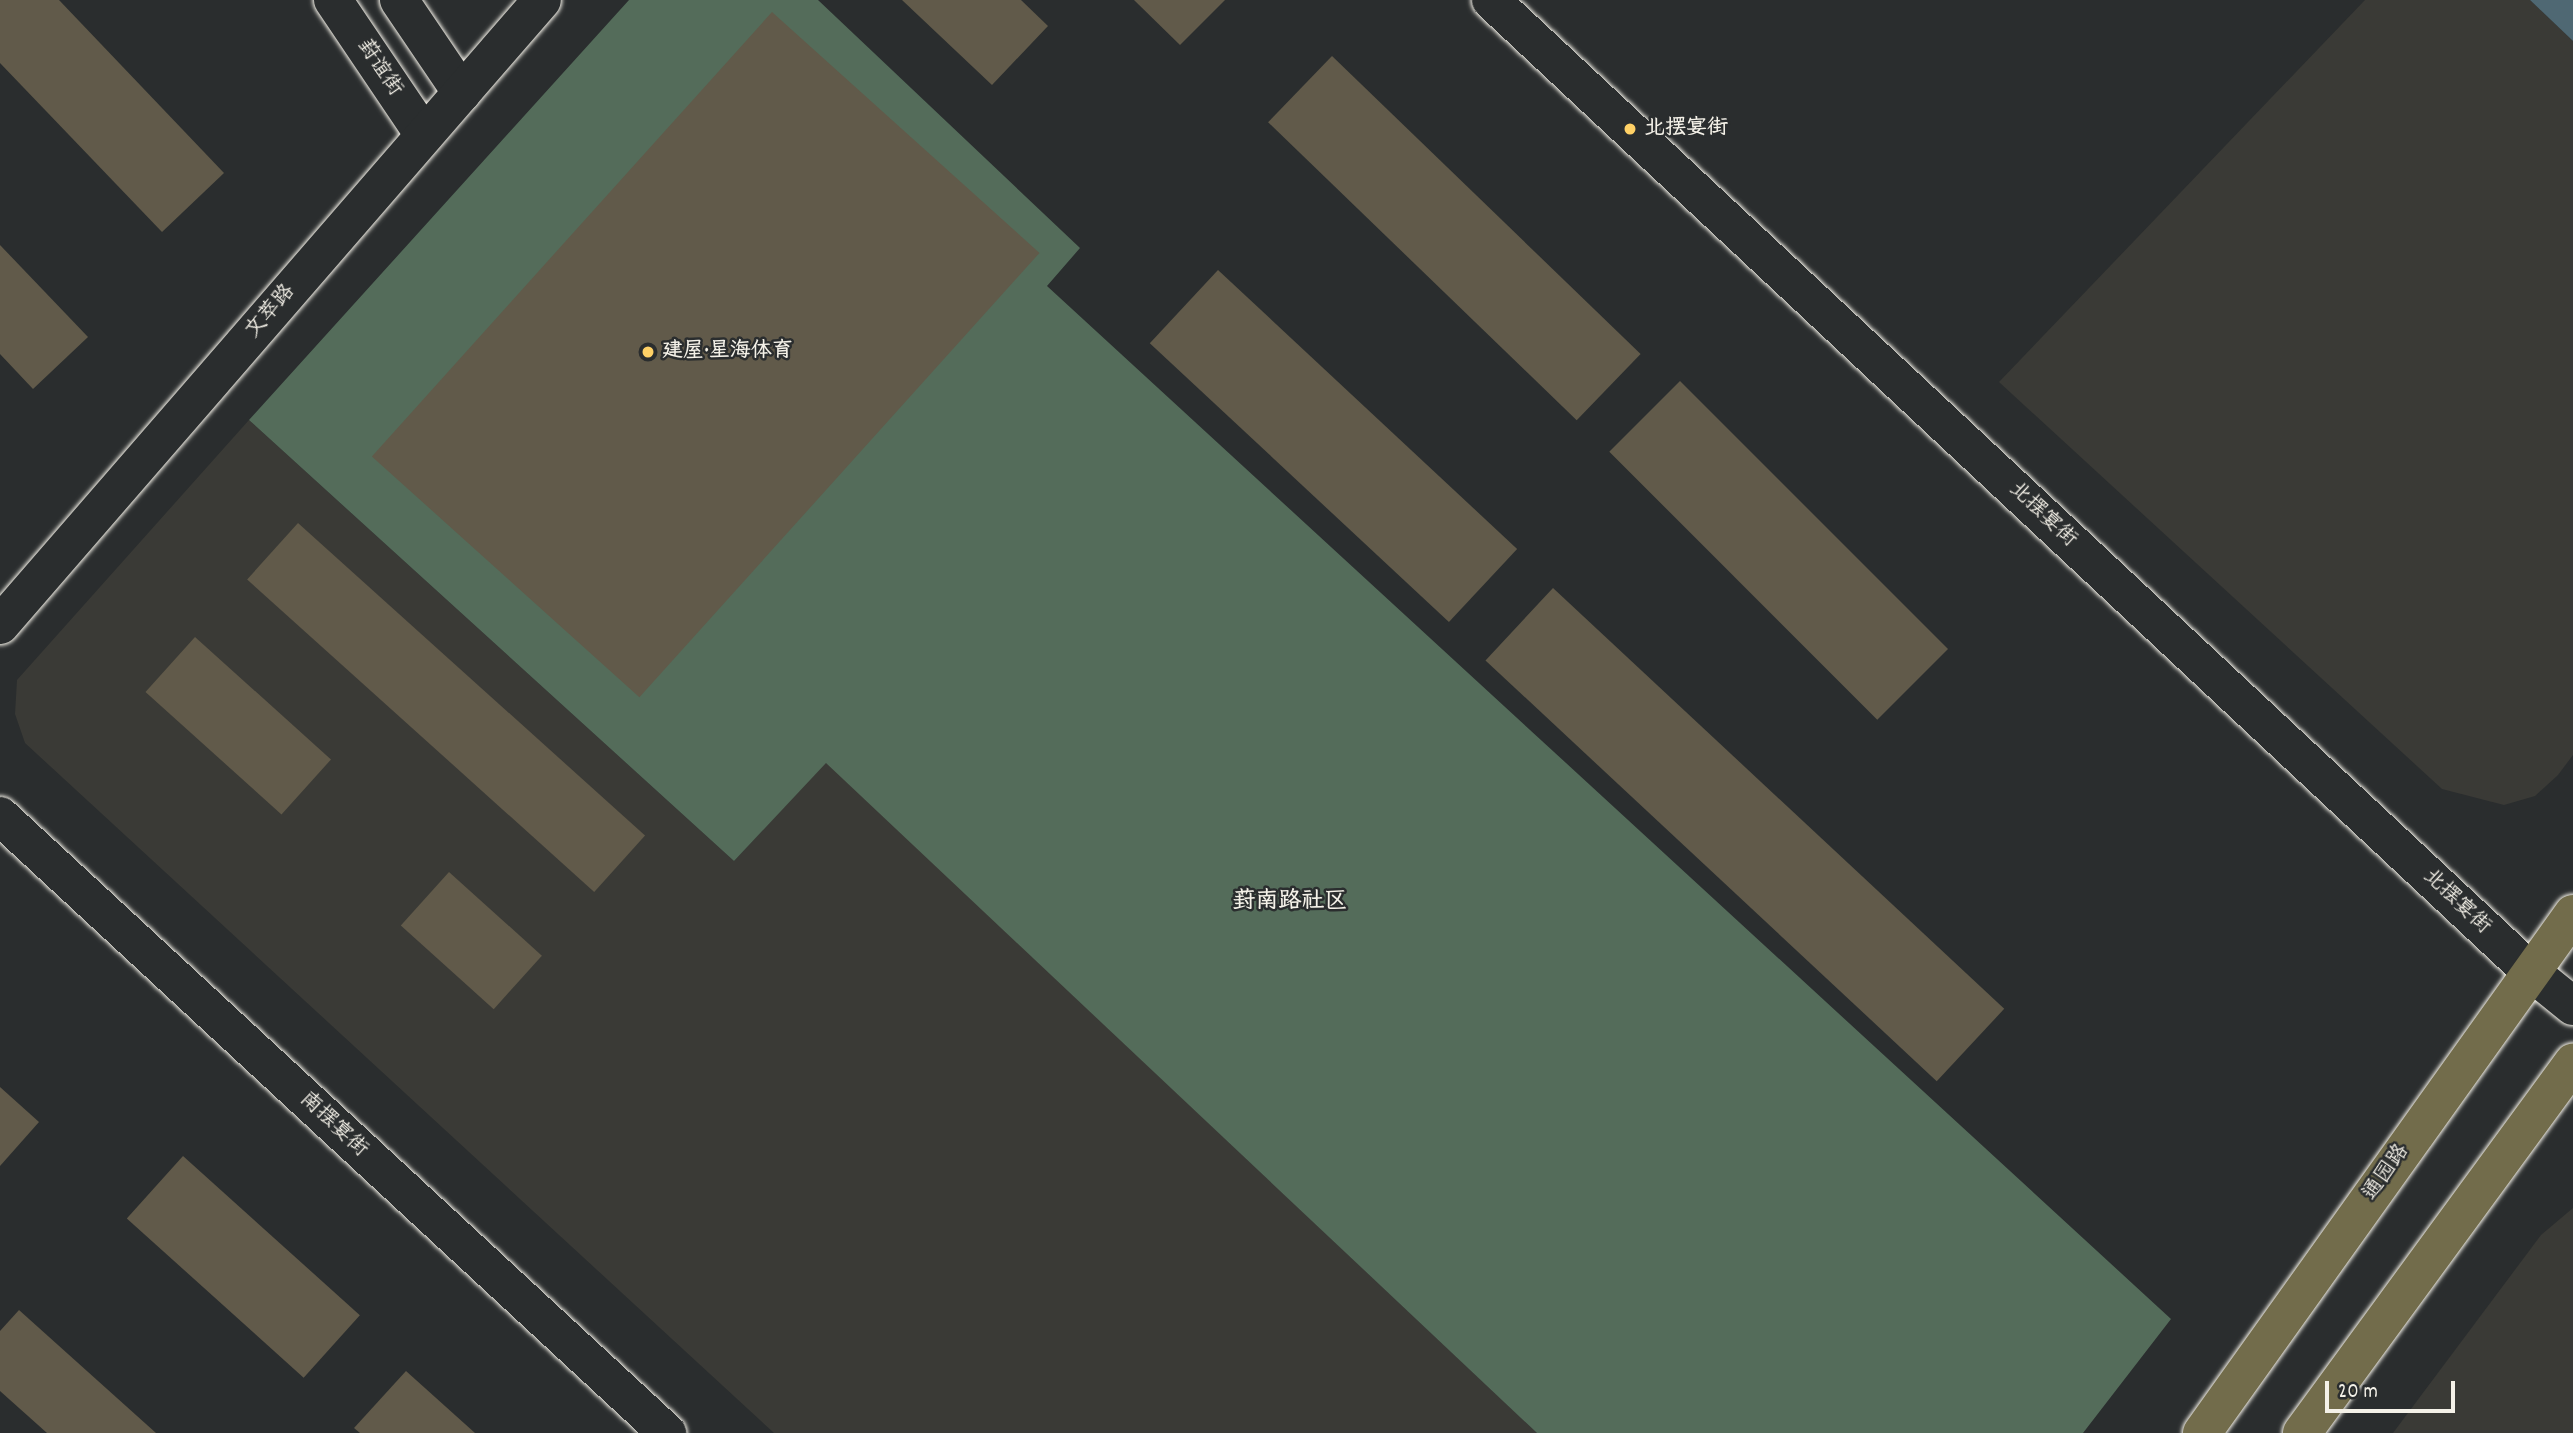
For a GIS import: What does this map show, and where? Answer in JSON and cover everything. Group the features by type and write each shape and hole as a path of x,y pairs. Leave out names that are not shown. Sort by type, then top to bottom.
{"main road":[{"name":"通园路","path":"2202,1433 2573,914"},
{"path":"2302,1433 2573,1063"}],"street":[{"name":"葑谊街","path":"333,0 424,135"},
{"path":"399,0 462,93"},
{"name":"文萃路","path":"0,625 542,0"},
{"name":"北摆宴街","path":"1491,0 2531,972 2573,1006"},
{"name":"南摆宴街","path":"0,816 667,1433"}],"shaded area":[{"path":"2365,0 2530,0 2573,41 2573,755 2558,775 2535,796 2504,805 2442,789 1999,382"},
{"path":"249,420 734,861 826,762 1537,1433 774,1433 25,743 15,714 17,680"},
{"path":"2573,1208 2573,1433 2393,1433 2541,1235"}],"green space":[{"path":"629,0 818,0 1080,248 1047,286 2171,1319 2083,1433 1537,1433 826,763 734,861 249,420"}],"water":[{"path":"2530,0 2573,0 2573,41"}],"building":[{"path":"0,0 59,0 224,173 162,232 0,63"},
{"path":"902,0 1021,0 1048,26 992,85"},
{"path":"1134,0 1225,0 1180,45"},
{"name":"建屋·星海体育","path":"772,12 1040,253 639,697 372,456"},
{"path":"1332,56 1641,354 1577,420 1268,122"},
{"path":"0,245 88,337 33,389 0,354"},
{"path":"1218,270 1517,549 1449,622 1150,343"},
{"path":"1680,381 1948,649 1877,720 1609,452"},
{"path":"298,523 645,835 594,892 247,579"},
{"path":"1553,588 2004,1009 1937,1081 1485,660"},
{"path":"195,637 331,759 281,814 145,692"},
{"path":"449,872 542,956 494,1009 401,926"},
{"path":"0,1087 39,1122 0,1166"},
{"path":"183,1156 360,1315 304,1378 127,1218"},
{"path":"19,1310 156,1433 47,1433 0,1391 0,1331"},
{"path":"406,1371 475,1433 360,1433 354,1428"}],"place":[{"name":"北摆宴街","path":"1630,129"},
{"name":"建屋·星海体育","path":"648,352"}],"district":[{"name":"葑南路社区","path":"1290,903"}]}
